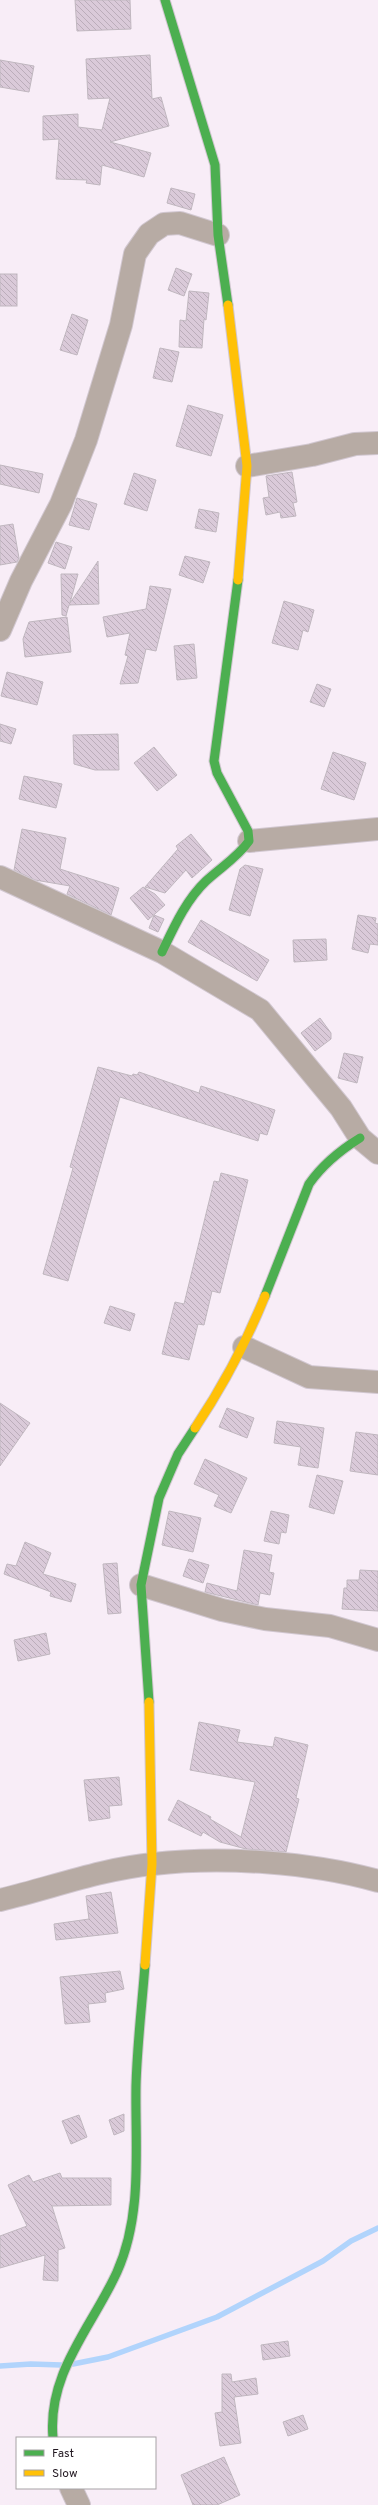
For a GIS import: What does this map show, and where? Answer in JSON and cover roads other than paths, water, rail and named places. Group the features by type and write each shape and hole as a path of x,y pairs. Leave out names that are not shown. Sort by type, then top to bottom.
{"street":[{"path":"162,952 185,908 205,882 238,855 249,841 248,831 217,773 214,760 236,608 247,466 234,344 218,235 215,165 164,0"},
{"path":"0,630 21,581 61,504 86,440 121,324 135,254 149,234 164,224 180,223 218,235"},
{"path":"247,466 312,455 355,444 378,443"},
{"path":"249,841 378,829"},
{"path":"0,877 162,952 260,1010 341,1108 360,1138 378,1153"},
{"path":"53,2437 52,2428 55,2392 66,2365 117,2272 129,2241 136,2186 136,2085 152,1864 150,1724 142,1585 159,1498 178,1454 216,1397 244,1347 284,1251 308,1184 320,1168 339,1150 360,1138"},
{"path":"244,1347 309,1377 378,1382"},
{"path":"142,1585 222,1610 265,1619 330,1626 378,1640"},
{"path":"0,1900 94,1874 152,1864 219,1859 356,1874 378,1881"},
{"path":"71,2489 79,2505"}],"waterway":[{"path":"73,2364 108,2357 217,2317 323,2261 351,2241 378,2228"},
{"path":"0,2366 31,2364 61,2365"}]}
